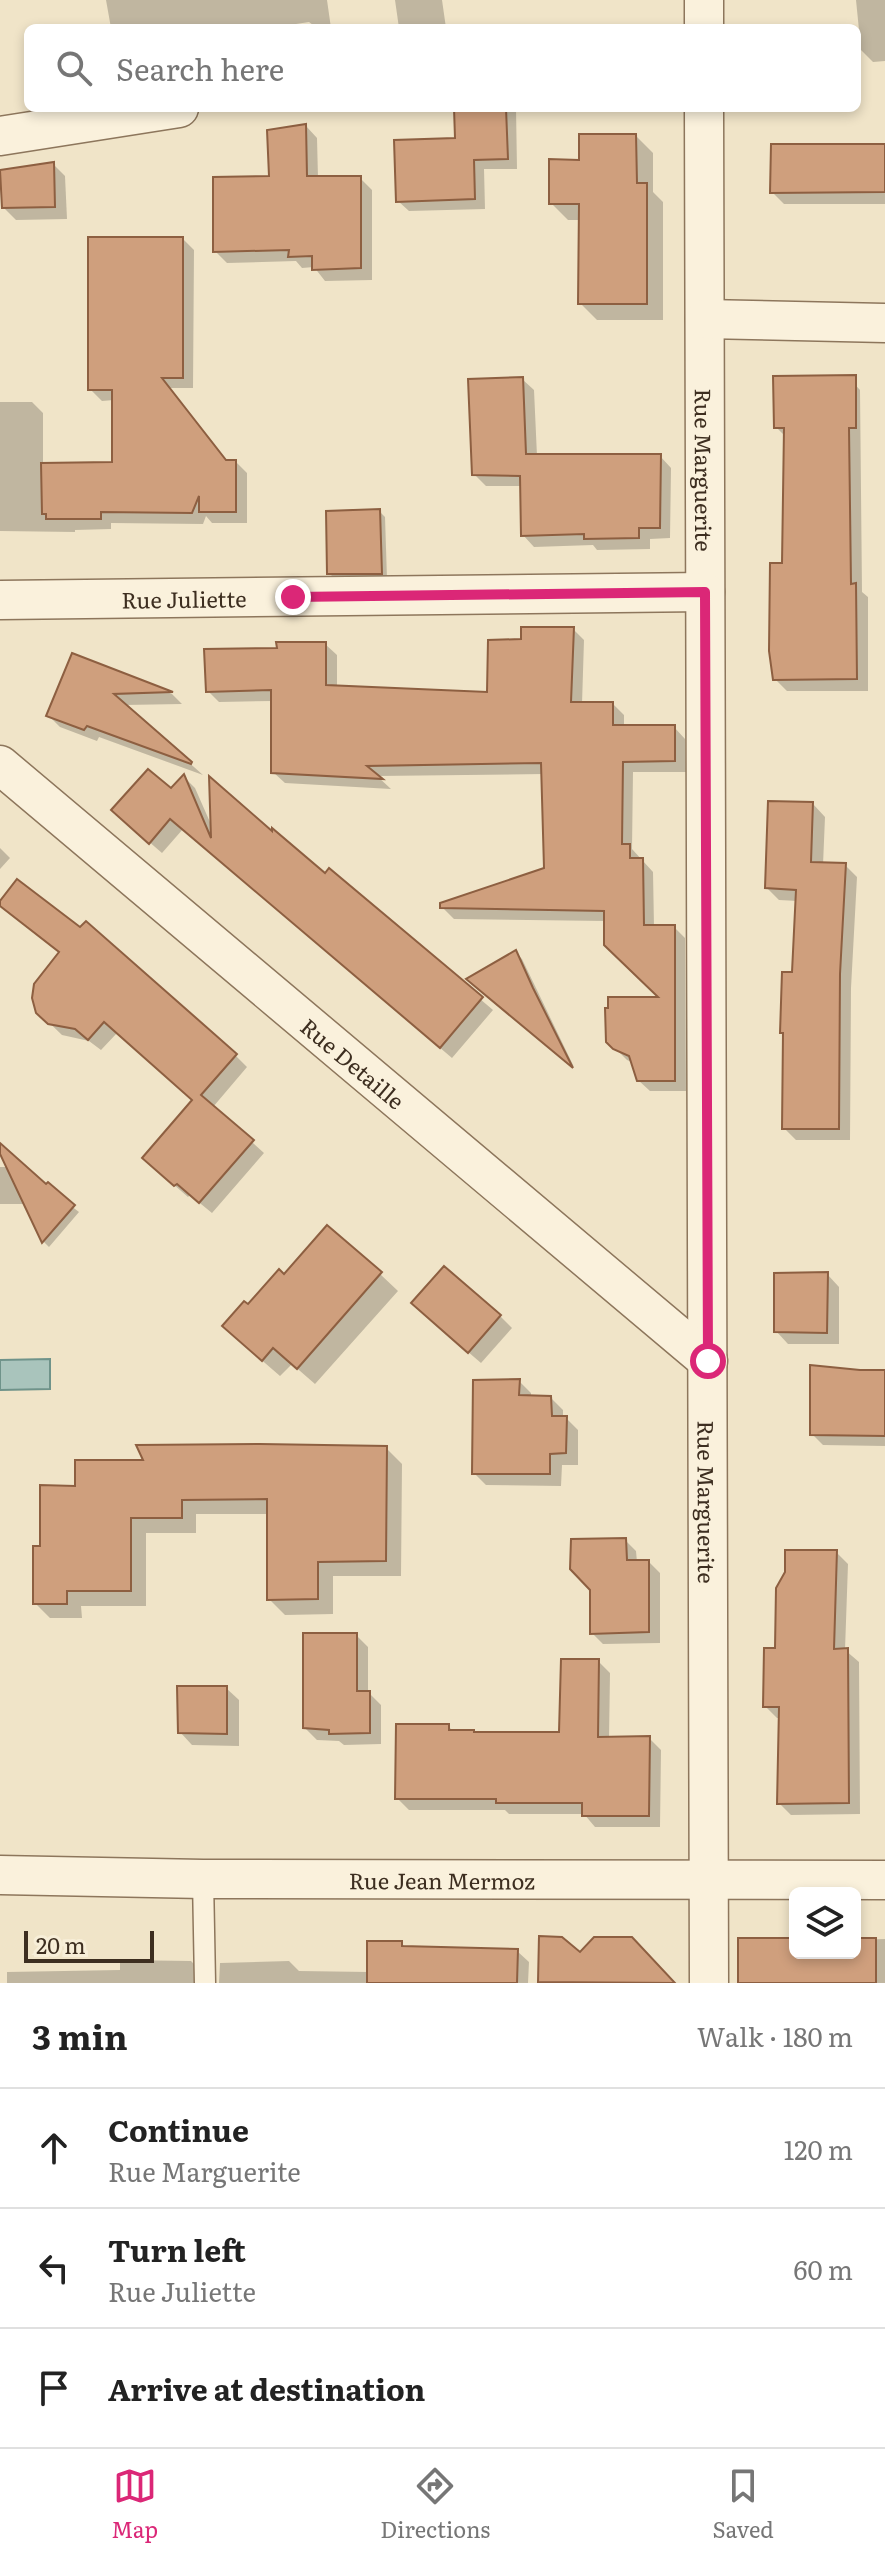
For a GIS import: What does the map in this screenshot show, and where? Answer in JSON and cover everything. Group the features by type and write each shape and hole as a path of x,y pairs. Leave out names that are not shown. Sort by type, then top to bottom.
{"street":[{"path":"0,136 153,112"},
{"name":"Rue Marguerite","path":"704,112 709,1983"},
{"path":"705,319 885,323"},
{"name":"Rue Juliette","path":"0,600 705,592"},
{"name":"Rue Detaille","path":"0,765 708,1361"},
{"name":"Rue Jean Mermoz","path":"0,1875 203,1879 885,1880"}],"lane":[{"path":"203,1879 205,1983"}],"water":[{"path":"50,1359 50,1389 0,1390 0,1360"}],"building":[{"path":"454,112 506,112 508,159 474,160 475,199 396,202 394,140 455,138"},
{"path":"306,124 307,176 361,176 361,268 312,270 312,256 288,257 289,250 213,252 213,177 269,176 267,130"},
{"path":"579,134 636,134 637,183 647,183 647,304 578,304 579,204 549,204 549,159 579,160"},
{"path":"771,144 885,144 885,192 770,193"},
{"path":"54,162 55,207 2,208 0,170"},
{"path":"88,237 183,237 183,378 162,378 226,460 236,460 236,512 199,512 199,496 192,513 101,512 101,519 46,519 46,514 42,514 41,463 112,462 112,390 88,390"},
{"path":"856,375 856,428 849,428 851,584 856,583 857,679 773,680 769,651 770,563 782,563 784,428 774,428 773,376"},
{"path":"523,377 526,454 661,454 660,528 639,528 639,538 584,539 584,534 521,536 520,476 472,475 468,379"},
{"path":"380,509 382,574 327,574 326,511"},
{"path":"521,627 574,627 571,702 613,702 613,725 675,725 675,761 623,762 622,844 630,844 630,858 643,858 644,925 675,925 675,1081 637,1081 629,1056 606,1042 605,1008 608,1008 608,997 658,997 604,945 604,911 440,908 440,903 544,868 541,763 367,766 383,779 271,773 271,690 206,692 204,649 277,648 276,642 326,642 326,685 487,692 488,640 521,639"},
{"path":"72,653 173,692 114,694 191,764 87,726 84,730 46,716"},
{"path":"148,769 171,788 184,774 211,838 209,776 325,873 329,868 483,997 440,1048 170,819 149,844 111,810"},
{"path":"768,801 813,802 811,862 846,863 840,974 839,1129 782,1129 782,972 792,972 796,890 765,888"},
{"path":"17,879 80,927 86,921 237,1054 201,1095 254,1140 199,1203 142,1158 192,1100 104,1022 88,1040 75,1029 48,1024 36,1013 32,998 34,984 59,952 0,906 0,901"},
{"path":"516,950 533,988 573,1068 466,979"},
{"path":"0,1143 75,1205 42,1243 0,1154"},
{"path":"327,1225 382,1272 297,1369 273,1348 262,1361 222,1326 244,1301 248,1304 279,1269 284,1274"},
{"path":"444,1266 501,1315 468,1353 411,1303"},
{"path":"828,1272 827,1333 774,1332 774,1273"},
{"path":"810,1365 885,1370 885,1436 810,1435"},
{"path":"520,1379 519,1395 551,1396 552,1416 567,1416 566,1453 550,1454 550,1474 472,1474 473,1380"},
{"path":"136,1445 387,1446 386,1561 318,1562 318,1599 267,1600 267,1499 182,1500 182,1518 131,1518 131,1591 67,1591 67,1604 33,1604 33,1546 40,1546 40,1485 75,1486 75,1460 143,1460"},
{"path":"626,1538 627,1560 649,1560 649,1632 590,1634 590,1590 570,1569 571,1539"},
{"path":"785,1550 837,1550 834,1649 848,1648 849,1803 777,1804 779,1707 763,1707 764,1648 775,1648 776,1588 785,1572"},
{"path":"303,1633 357,1633 357,1691 370,1691 370,1733 329,1734 329,1730 303,1728"},
{"path":"561,1659 599,1659 598,1737 650,1736 649,1816 582,1816 582,1803 395,1799 396,1724 449,1724 449,1730 474,1732 559,1732"},
{"path":"177,1686 227,1686 227,1734 178,1733"},
{"path":"539,1936 562,1937 580,1952 594,1937 632,1937 675,1983 538,1982"},
{"path":"738,1938 789,1938 789,1959 861,1959 861,1938 876,1938 876,1983 738,1983"},
{"path":"367,1941 402,1941 402,1946 518,1949 517,1983 367,1983"}],"route":[{"path":"293,597 705,592 708,1361"}]}
